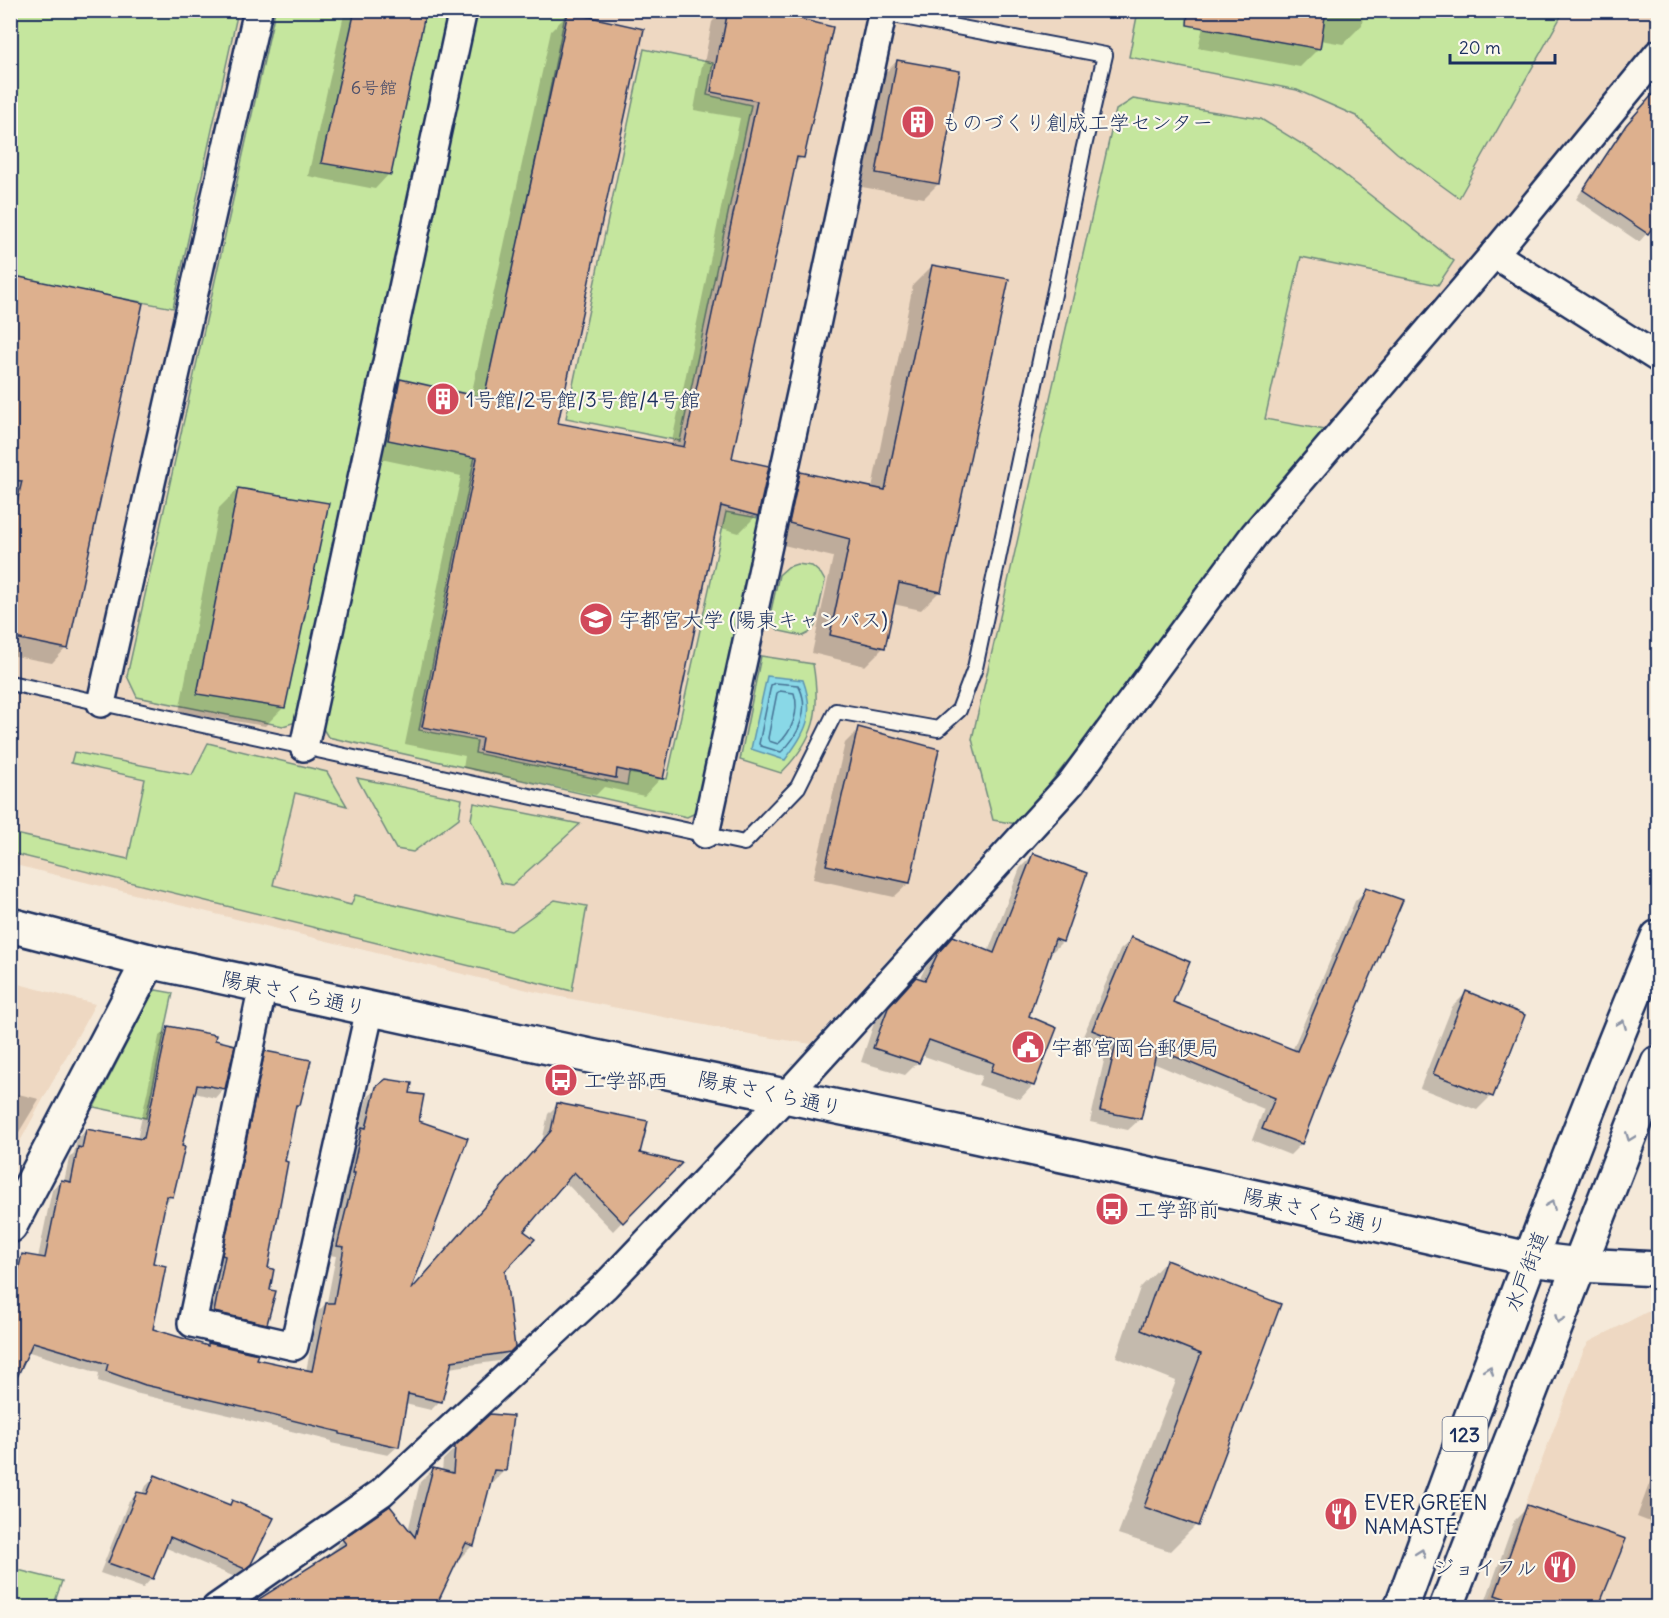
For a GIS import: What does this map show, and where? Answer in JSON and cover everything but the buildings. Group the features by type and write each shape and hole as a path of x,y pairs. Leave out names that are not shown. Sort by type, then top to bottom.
{"main road":[{"name":"陽東さくら通り","path":"10,925 149,961 785,1097 913,1122 1529,1260 1659,1269"},
{"name":"水戸街道","path":"1401,1608 1529,1260 1624,1019 1659,937"},
{"path":"10,1226 149,961"},
{"name":"123","path":"1446,1608 1659,1063"}],"street":[{"path":"101,703 258,10"},
{"path":"304,747 463,10"},
{"path":"705,834 813,339 879,11"},
{"path":"216,1608 381,1493 606,1285 785,1097 1071,783 1254,535 1494,254 1659,54"},
{"path":"1494,254 1659,358"},
{"path":"263,986 192,1323 294,1346 370,1009"}],"lane":[{"path":"10,683 744,843 798,787 836,711 938,729 959,710 975,668 1105,55 879,11"}],"shaded area":[{"name":"宇都宮大学 (陽東キャンパス)","path":"11,11 1658,11 1658,37 1106,720 811,1044 536,992 11,864"},
{"path":"10,982 95,1004 11,1158"},
{"path":"1647,1312 1658,1312 1658,1607 1486,1608 1584,1349 1589,1342"}],"green space":[{"path":"11,11 238,11 173,308 41,283 11,307"},
{"path":"275,11 450,11 296,722 283,726 137,697 127,676"},
{"path":"472,11 566,11 419,730 477,741 475,753 627,785 629,773 667,779 726,512 764,519 702,810 687,817 328,737 322,727"},
{"path":"1138,11 1564,11 1459,198 1397,153 1356,116 1297,90 1129,57"},
{"path":"644,49 713,63 707,95 751,105 680,441 566,418"},
{"path":"1133,99 1261,119 1318,154 1454,261 1438,285 1301,257 1265,419 1330,431 1017,824 993,820 972,739 1116,110"},
{"path":"797,564 812,566 825,581 815,626 803,636 780,631 772,625 770,615 779,575 788,567"},
{"path":"761,656 813,664 816,710 813,723 802,748 781,773 740,760"},
{"path":"208,743 327,772 347,806 295,793 273,885 351,905 355,895 511,931 555,900 587,906 572,991 11,853 11,833 128,859 145,779 71,763 74,752 192,775"},
{"path":"357,778 462,799 459,818 413,852 396,849"},
{"path":"474,803 580,824 512,885 501,883 471,819"},
{"path":"156,990 173,993 146,1118 94,1107 153,992"},
{"path":"10,1568 62,1581 53,1607 11,1607"}],"water":[{"path":"767,676 803,680 807,693 809,713 807,723 785,760 751,749"}],"place":[{"name":"ものづくり創成工学センター","path":"918,122"},
{"name":"1号館/2号館/3号館/4号館","path":"443,399"},
{"name":"宇都宮大学 (陽東キャンパス)","path":"596,619"},
{"name":"宇都宮岡台郵便局","path":"1028,1047"},
{"name":"工学部西","path":"561,1080"},
{"name":"工学部前","path":"1112,1209"},
{"name":"EVER GREEN NAMASTE","path":"1341,1514"},
{"name":"ジョイフル","path":"1560,1567"}]}
